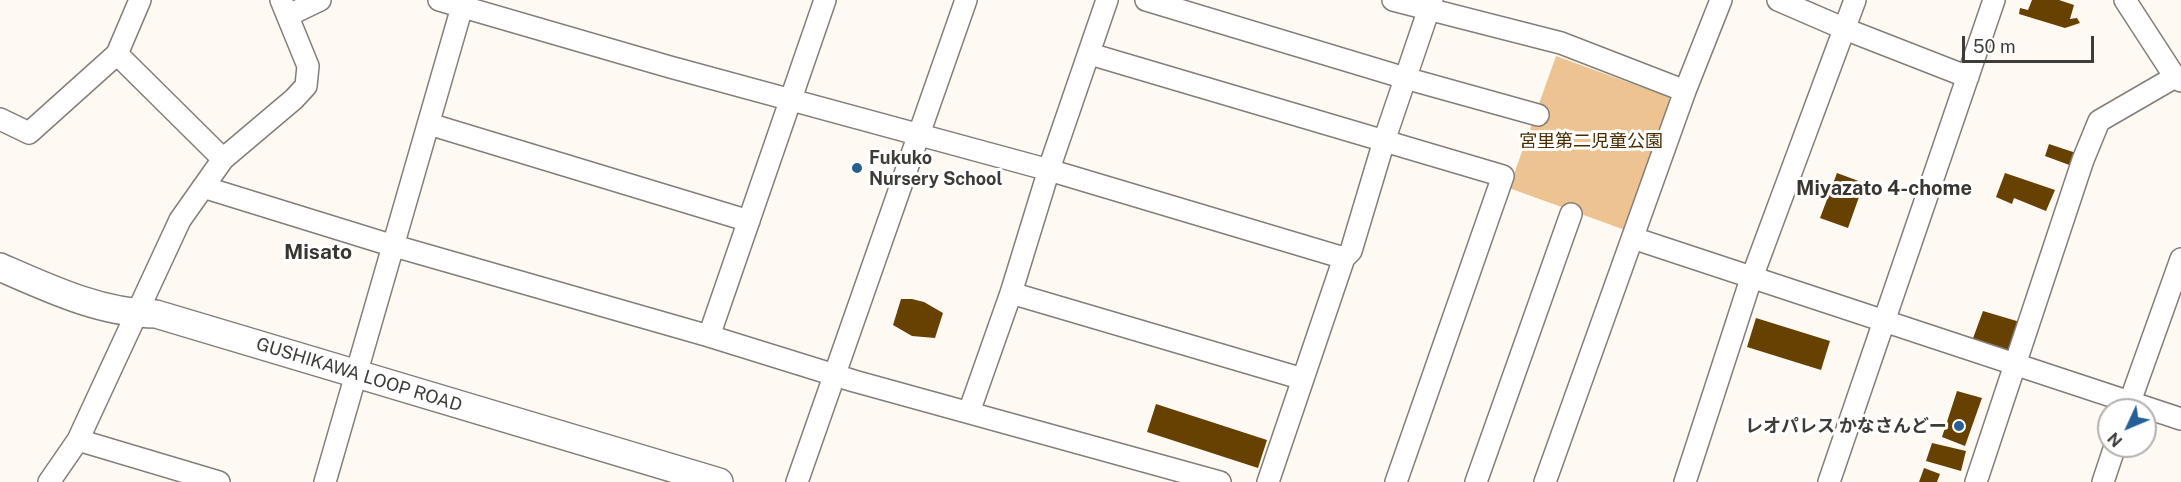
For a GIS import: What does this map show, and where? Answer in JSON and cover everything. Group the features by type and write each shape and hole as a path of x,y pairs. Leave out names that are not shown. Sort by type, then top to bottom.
{"main road":[{"name":"GUSHIKAWA LOOP ROAD","path":"1,269 112,309 156,314 719,482"}],"street":[{"path":"0,119 29,133 117,54 140,0"},
{"path":"49,482 78,440 180,220 223,159 294,99 306,86 308,66 285,8 320,0"},
{"path":"439,0 463,3 791,101 1049,170 1344,258"},
{"path":"709,336 825,0"},
{"path":"797,482 966,0"},
{"path":"969,412 1107,0"},
{"path":"1146,0 1538,116"},
{"path":"1393,0 1430,5 1561,43 1685,91"},
{"path":"1545,482 1685,91 1721,0"},
{"path":"1778,0 1968,77"},
{"path":"1685,482 1751,278 1855,0"},
{"path":"1829,482 1994,0"},
{"path":"1976,482 2083,160 2099,121 2178,79 2125,0"},
{"path":"325,482 463,3"},
{"path":"1268,482 1344,258 1351,251 1384,141 1430,5"},
{"path":"117,54 223,159"},
{"path":"1090,54 1503,176 1396,482"},
{"path":"429,124 749,221"},
{"path":"203,187 393,246 709,336 836,376 1220,482"},
{"path":"1476,482 1571,214"},
{"path":"1633,238 2015,364 2110,398"},
{"path":"2131,398 2181,259"},
{"path":"1011,292 1303,379"},
{"path":"2157,413 2181,419"},
{"path":"78,440 219,482"},
{"path":"2103,482 2111,458"}],"green space":[{"name":"宮里第二児童公園","path":"1556,56 1669,97 1671,105 1625,230 1509,188"}],"building":[{"path":"2032,0 2059,0 2074,5 2070,19 2077,18 2080,23 2065,28 2019,14 2020,8 2028,10"},
{"path":"2049,144 2076,153 2072,166 2045,156"},
{"path":"1837,173 1864,183 1848,228 1820,218"},
{"path":"2005,173 2055,190 2046,211 2014,198 2012,204 1996,197"},
{"path":"901,299 924,302 943,313 935,338 912,336 893,325"},
{"path":"1983,311 2020,322 2009,353 1972,341"},
{"path":"1756,318 1830,341 1821,370 1747,347"},
{"name":"レオパレス かなさんどー","path":"1957,391 1982,398 1965,446 1942,437"},
{"path":"1156,404 1267,440 1258,468 1147,432"},
{"path":"1932,443 1966,451 1961,471 1926,461"},
{"path":"1924,468 1940,474 1937,482 1919,482"}],"place":[{"name":"Fukuko Nursery School","path":"857,168"},
{"name":"レオパレス かなさんどー","path":"1959,426"}],"district":[{"name":"Miyazato 4-chome","path":"1884,189"},
{"name":"Misato","path":"318,253"}]}
